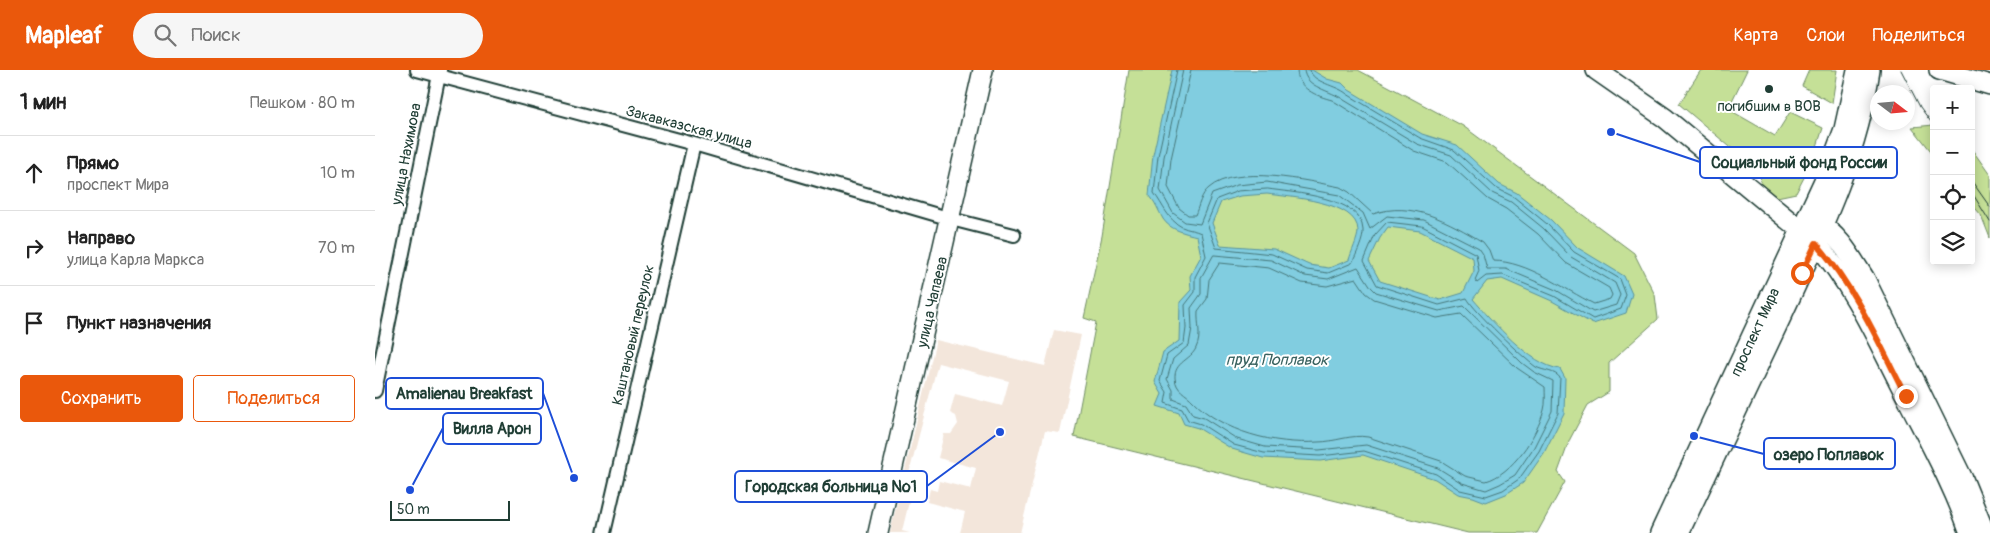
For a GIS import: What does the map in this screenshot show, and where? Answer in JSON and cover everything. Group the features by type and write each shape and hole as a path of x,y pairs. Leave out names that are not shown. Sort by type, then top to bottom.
{"main road":[{"name":"улица Чапаева","path":"879,533 983,70"},
{"path":"1596,70 1665,118 1820,235 1847,248 1865,279 1963,479 1985,533"},
{"name":"проспект Мира","path":"1676,530 1844,129 1857,70"},
{"name":"проспект Мира","path":"1676,530 1820,235 1854,147 1865,103 1870,70"},
{"path":"1939,70 1990,85"},
{"path":"1820,235 1863,310 1953,486 1970,533"}],"street":[{"name":"Закавказская улица","path":"417,70 439,73 694,144 951,219 1014,235"},
{"name":"улица Нахимова","path":"375,391 439,73"},
{"name":"Каштановый переулок","path":"604,533 694,144"}],"shaded area":[{"path":"1054,330 1081,335 1060,433 1045,431 1020,533 960,533 965,512 927,502 930,489 937,491 939,481 971,489 976,468 938,458 944,434 951,434 958,424 956,416 950,413 955,394 1002,406 1009,381 938,363 903,496 910,498 902,531 910,533 890,533 936,340 1045,366"}],"green space":[{"name":"пруд Поплавок","path":"1129,70 1358,70 1463,126 1634,253 1655,295 1658,319 1609,363 1609,392 1588,405 1570,439 1558,472 1565,482 1537,533 1468,533 1074,437 1096,322 1084,318 1102,236"},
{"path":"1701,70 1747,70 1728,109 1775,136 1790,112 1823,128 1812,162 1796,193 1777,197 1760,183 1761,173 1679,104"},
{"path":"1809,70 1837,70 1832,103 1802,86"},
{"path":"1930,125 1930,150 1914,130 1915,127"},
{"path":"1975,154 1990,175 1990,238 1981,215 1975,208"}],"water":[{"name":"пруд Поплавок","path":"1172,70 1312,70 1327,79 1342,83 1349,90 1422,134 1457,145 1499,184 1517,193 1551,220 1578,248 1624,276 1632,294 1626,313 1593,324 1552,301 1502,279 1487,281 1473,299 1513,341 1537,360 1548,366 1560,369 1565,378 1564,413 1544,453 1523,483 1506,494 1486,502 1458,494 1435,479 1363,455 1320,461 1263,458 1232,449 1198,428 1184,424 1179,413 1157,406 1162,394 1155,382 1163,352 1179,341 1180,302 1191,290 1190,276 1201,256 1197,236 1178,230 1166,223 1149,195 1153,155","holes":["1267,194 1320,202 1347,213 1355,221 1358,231 1349,260 1329,268 1309,265 1274,249 1220,245 1212,223 1221,202 1240,196","1388,227 1420,231 1473,258 1474,271 1463,293 1440,300 1380,281 1369,261 1380,238"]}],"tram line":[{"path":"1901,70 1920,107 1930,121"},
{"path":"1975,186 1990,207"},
{"path":"1975,198 1990,222"}],"place":[{"name":"погибшим в ВОВ","path":"1769,89"},
{"name":"Социальный фонд России","path":"1611,132"},
{"name":"Городская больница №1","path":"1000,432"},
{"name":"озеро Поплавок","path":"1694,436"},
{"name":"Amalienau Breakfast","path":"574,478"},
{"name":"Вилла Арон","path":"410,490"}],"route":[{"path":"1802,273 1816,243 1835,264 1863,310 1906,396"}]}
